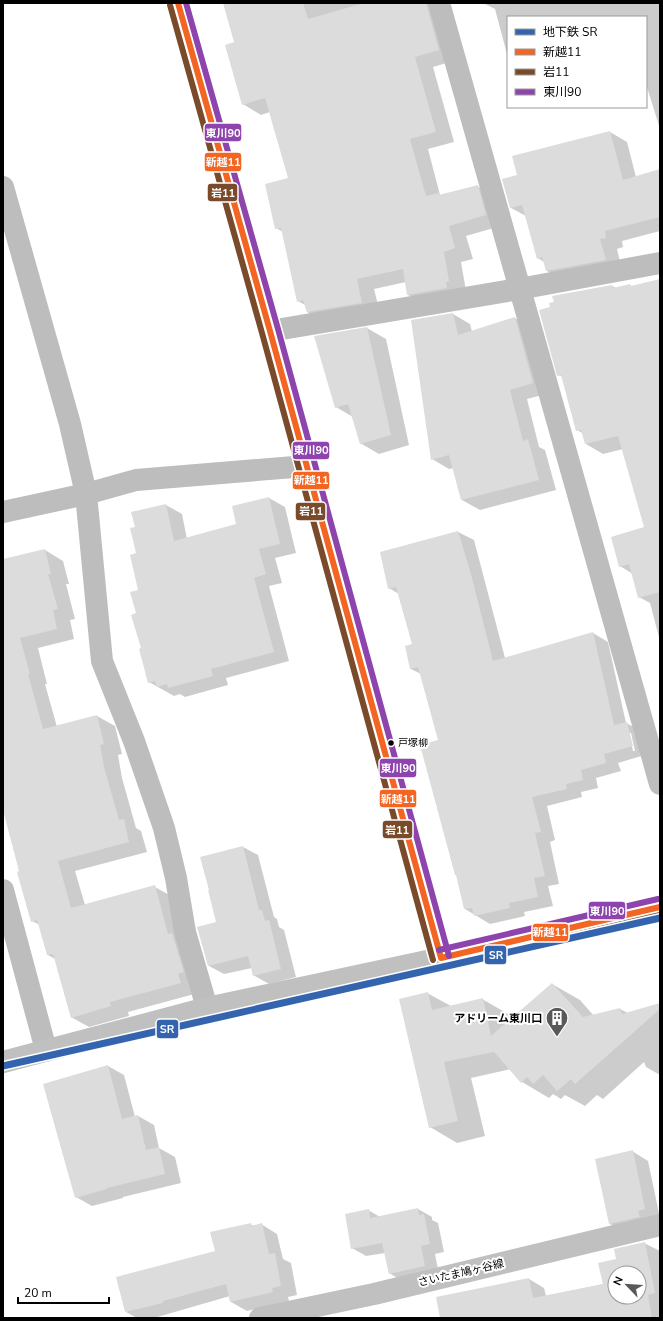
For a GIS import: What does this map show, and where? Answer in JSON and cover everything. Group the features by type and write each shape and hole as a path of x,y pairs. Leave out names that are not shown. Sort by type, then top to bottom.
{"main road":[{"path":"178,3 270,331 441,958"},
{"path":"3,1062 207,1008 441,958 660,907"},
{"name":"さいたま鳩ヶ谷線","path":"260,1318 374,1294 660,1225"}],"street":[{"path":"439,3 660,784"},
{"path":"3,187 70,424 86,494 102,661 134,741 164,828 176,878 185,932 207,1008"},
{"path":"270,331 519,289 660,263"},
{"path":"3,512 86,494 136,480 306,466"},
{"path":"3,890 46,1050"}],"building":[{"path":"223,3 303,3 308,19 364,3 426,3 439,50 415,57 436,132 410,139 426,196 439,193 439,195 478,185 486,215 449,226 455,248 444,252 449,281 446,282 447,288 407,295 403,269 357,279 362,303 307,312 303,300 297,302 281,228 275,229 265,184 288,178 265,98 242,105 225,45 234,42"},
{"path":"610,131 623,180 660,169 660,217 605,231 606,238 600,239 606,260 546,271 542,257 537,259 522,205 510,208 502,179 517,175 512,156"},
{"path":"660,279 660,592 638,598 629,564 619,567 611,537 644,527 618,436 585,444 581,430 576,431 561,375 557,376 539,310 550,307 549,303 554,302 552,296 612,285 613,288 630,284 631,286"},
{"path":"453,313 458,335 515,317 533,383 510,390 523,441 528,439 539,480 461,500 449,455 431,460 411,320"},
{"path":"367,327 391,435 360,444 348,404 335,408 314,336"},
{"path":"269,497 280,544 259,549 266,574 254,578 274,652 211,669 213,676 168,688 167,684 157,687 155,681 148,683 139,649 141,648 131,615 136,613 130,592 138,590 130,555 136,553 130,528 135,527 131,512 166,504 174,541 236,524 232,506"},
{"path":"458,531 471,574 493,661 593,632 614,725 627,722 633,746 604,754 606,763 581,770 583,780 566,784 567,789 532,797 541,832 535,833 545,876 534,878 538,897 509,903 510,908 474,916 472,908 464,909 420,745 438,740 418,667 410,669 405,646 412,644 396,587 388,589 380,552"},
{"path":"45,549 51,574 48,574 58,609 53,610 57,629 20,638 43,729 97,715 104,744 100,745 104,767 119,820 124,819 129,842 58,861 71,908 155,885 168,934 172,933 184,972 178,974 181,983 110,1002 111,1006 71,1018 53,954 47,955 37,920 31,922 17,872 19,871 3,810 3,559"},
{"path":"243,846 259,910 262,910 265,921 269,920 281,969 253,976 248,956 208,966 197,927 216,922 200,857"},
{"path":"552,983 583,1017 620,1008 622,1014 660,1003 660,1009 575,1084 571,1079 557,1091 543,1075 533,1084 527,1077 521,1083 494,1052 444,1062 458,1121 429,1128 399,999 428,992 432,1010 483,998 491,1036"},
{"path":"108,1065 122,1119 138,1115 146,1150 159,1147 165,1174 107,1188 75,1198 43,1084"},
{"path":"633,1150 645,1209 638,1211 640,1217 609,1224 595,1159"},
{"path":"418,1208 419,1215 424,1214 430,1244 421,1246 425,1266 389,1274 382,1243 351,1249 345,1214 369,1209 370,1218"},
{"path":"251,1223 251,1226 262,1223 269,1254 275,1253 281,1286 272,1288 273,1292 230,1302 226,1284 163,1301 163,1303 125,1312 116,1277 215,1251 210,1232"},
{"path":"645,1242 655,1293 648,1295 652,1318 440,1318 436,1297 529,1278 533,1298 603,1284 598,1263 616,1259 614,1249"}],"metro line":[{"name":"SR","path":"3,1066 660,918"}],"transit line":[{"name":"新越11","path":"178,3 270,331 441,958"},
{"name":"東川90","path":"186,3 278,329 449,956"},
{"name":"岩11","path":"170,5 262,333 433,960"},
{"name":"東川90","path":"439,950 658,899"},
{"name":"新越11","path":"441,958 660,907"},
{"name":"岩11","path":"443,966 660,915"}],"place":[{"name":"戸塚柳","path":"391,743"},
{"name":"アドリーム東川口","path":"557,1038"}]}
